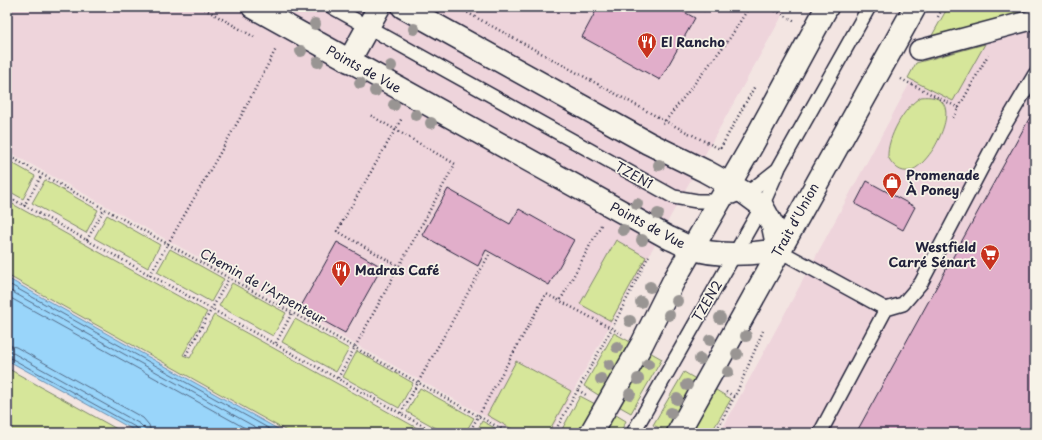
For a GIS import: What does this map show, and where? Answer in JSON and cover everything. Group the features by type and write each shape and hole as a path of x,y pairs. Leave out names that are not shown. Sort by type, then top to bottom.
{"street":[{"name":"Points de Vue","path":"253,7 693,249 735,253 758,253 778,250"},
{"path":"349,61 379,7"},
{"path":"403,7 648,143 705,171 731,192 762,206 774,226 778,250"},
{"path":"591,433 693,249 731,192 748,152 826,7"},
{"name":"Trait d'Union","path":"678,433 778,250 914,7"},
{"path":"919,50 1035,19"},
{"path":"705,171 723,170 736,163 748,152"}],"lane":[{"name":"TZEN1","path":"332,7 674,197 697,201 731,192 754,188 778,169 869,7"},
{"path":"778,250 886,309 903,304 921,283 1000,133 1035,74"},
{"name":"TZEN2","path":"633,433 762,206 778,169"},
{"path":"820,433 886,309"}],"path":[{"path":"457,7 665,121 720,149"},
{"path":"703,11 705,7"},
{"path":"953,118 1003,28"},
{"path":"150,275 166,244 240,118 276,49"},
{"path":"903,80 959,108"},
{"path":"338,378 400,267 454,164 370,115"},
{"path":"400,267 337,231 402,118"},
{"name":"Chemin de l'Arpenteur","path":"7,155 509,433"},
{"path":"24,206 42,174"},
{"path":"7,196 436,433"},
{"path":"87,240 104,209"},
{"path":"401,414 489,255"},
{"path":"554,433 612,328 650,255"},
{"path":"186,355 229,278"},
{"path":"470,433 546,294 560,301"},
{"path":"276,344 292,313"}],"shaded area":[{"path":"7,7 787,7 550,433 515,433 7,151"},
{"path":"951,7 1035,7 1035,433 720,433"}],"green space":[{"path":"948,7 1035,7 1035,9 930,39"},
{"path":"985,44 953,101 908,78 916,63"},
{"path":"921,97 933,97 941,101 945,106 945,122 934,148 924,161 912,170 900,170 888,157 890,141 903,115"},
{"path":"7,160 35,176 23,199 7,190"},
{"path":"45,180 98,210 86,233 32,203"},
{"path":"7,201 207,312 183,355 190,358 214,315 426,433 290,433 7,275"},
{"path":"107,215 160,245 148,268 94,238"},
{"path":"616,240 646,257 611,321 580,304"},
{"path":"170,249 224,279 211,302 157,272"},
{"path":"232,283 286,313 273,336 219,306"},
{"path":"295,319 349,349 336,372 282,342"},
{"path":"614,333 634,344 603,398 584,386"},
{"path":"646,350 662,359 631,413 615,404"},
{"path":"357,351 413,383 399,408 343,377"},
{"path":"516,361 571,391 548,433 519,433 487,415"},
{"path":"7,368 124,433 7,433"},
{"path":"684,372 699,381 670,433 653,425"},
{"path":"711,387 731,399 711,433 685,433"},
{"path":"420,388 474,418 465,433 445,433 407,412"},
{"path":"580,396 599,406 584,433 560,433"},
{"path":"611,412 626,421 620,433 599,433"},
{"path":"482,421 504,433 476,433"}],"water":[{"path":"7,278 285,433 139,433 7,360"}],"building":[{"name":"El Rancho","path":"598,7 675,7 695,18 660,80 582,37"},
{"name":"Westfield Carré Sénart","path":"1035,108 1035,433 856,433"},
{"path":"867,181 915,207 903,230 855,204"},
{"path":"448,189 510,224 519,209 574,240 549,285 486,250 478,266 422,235"},
{"name":"Madras Café","path":"337,242 382,267 345,333 300,308"}],"place":[{"name":"El Rancho","path":"647,59"},
{"name":"Promenade À Poney","path":"892,199"},
{"name":"Westfield Carré Sénart","path":"990,271"},
{"name":"Madras Café","path":"341,287"}]}
